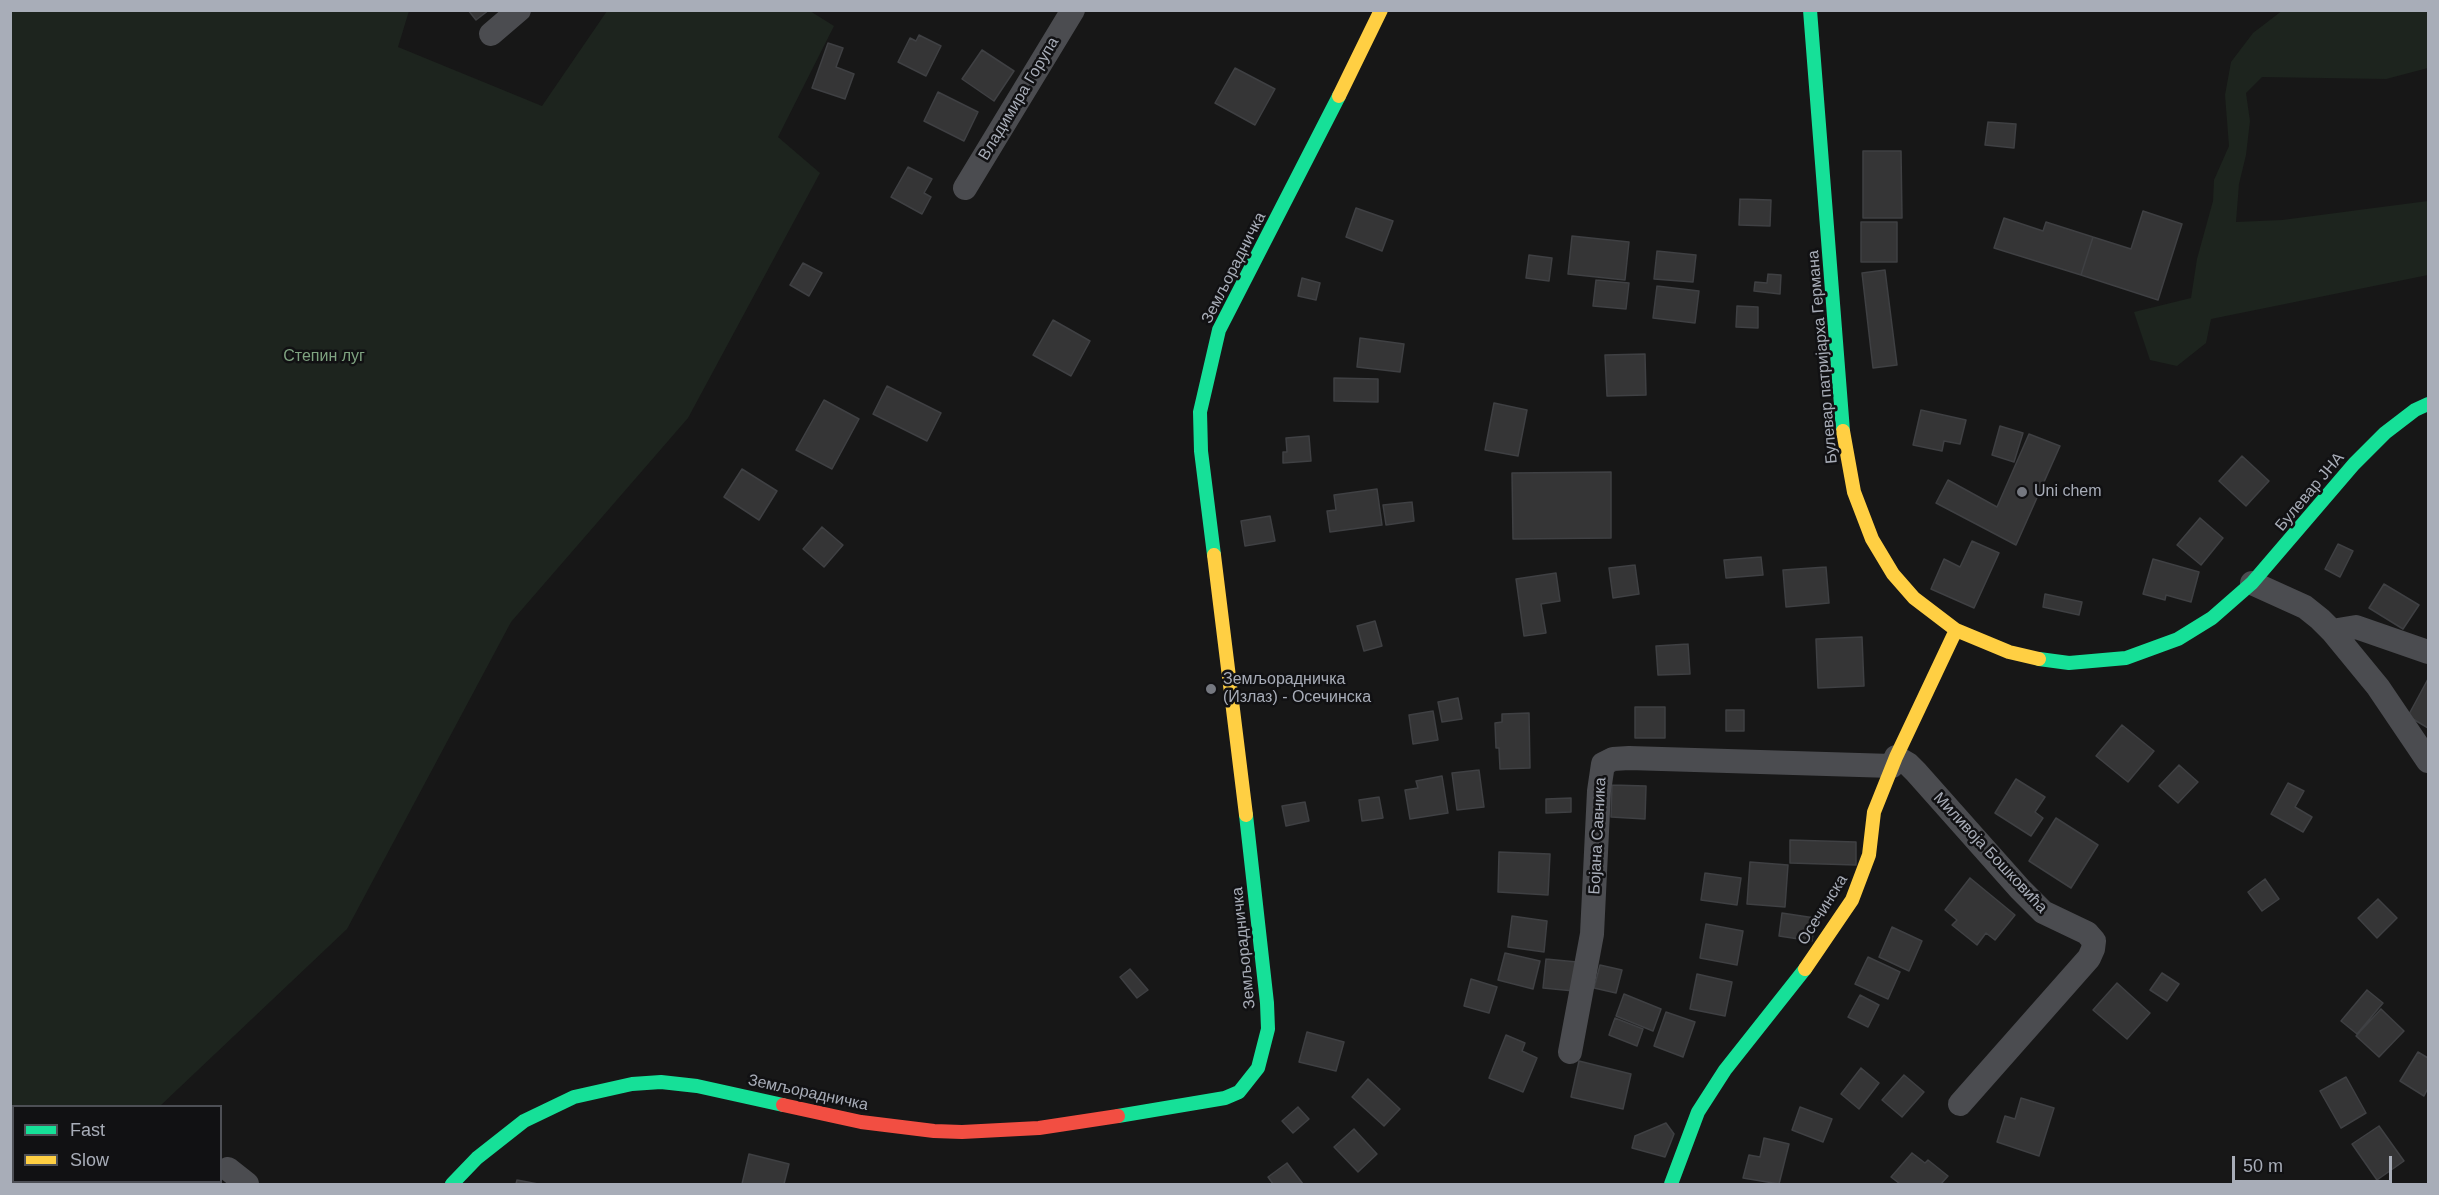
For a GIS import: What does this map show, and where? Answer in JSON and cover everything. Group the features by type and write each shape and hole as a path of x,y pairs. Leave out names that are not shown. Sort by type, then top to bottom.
{"street":[{"path":"491,34 519,10"},
{"name":"Владимира Горупа","path":"965,188 1073,10"},
{"name":"Земљорадничка","path":"452,1185 482,1153 524,1121 574,1097 632,1083 661,1082 697,1086 861,1122 962,1132 1039,1128 1127,1116 1225,1098 1239,1092 1247,1084 1258,1068 1265,1047 1268,1029 1267,1003 1262,943 1201,451 1200,412 1219,330 1303,169 1381,10"},
{"name":"Булевар патријарха Германа","path":"1810,10 1844,443 1854,492 1872,539 1893,574 1914,598 1956,630 2009,652 2031,658 2069,663 2126,658 2152,650 2196,630 2223,609"},
{"name":"Булевар ЈНА","path":"2223,609 2252,583 2354,464 2377,441 2415,411 2428,405"},
{"path":"2252,583 2305,608 2320,619 2378,687 2428,761"},
{"path":"2332,632 2356,627 2428,652"},
{"name":"Осечинска","path":"1671,1185 1698,1112 1725,1070 1800,976 1852,900 1869,855 1874,812 1894,762 1956,630"},
{"name":"Бојана Савника","path":"1570,1052 1592,934 1599,791 1603,764 1613,759 1629,758 1894,762"},
{"name":"Миливоја Бошковића","path":"1894,762 1908,764 1916,772 2043,912 2087,933 2094,941 2089,958 1959,1104"},
{"path":"228,1169 248,1185"}],"green space":[{"path":"2283,10 2428,11 2428,68 2386,79 2262,77 2246,93 2250,121 2246,155 2239,184 2236,222 2282,220 2428,201 2428,275 2211,319 2206,343 2177,366 2150,360 2134,312 2191,298 2197,259 2213,201 2214,180 2229,146 2225,95 2231,62 2253,33"},
{"name":"Степин луг","path":"10,11 409,11 398,47 542,106 607,11 810,11 834,26 778,137 820,173 688,418 511,622 347,929 161,1105 12,1105 12,1183 93,1183 11,1184"}],"building":[{"path":"468,10 489,10 476,20"},
{"path":"919,35 941,46 926,76 898,62 910,38 916,41"},
{"path":"828,43 843,48 836,67 854,74 845,99 812,88"},
{"path":"982,50 1014,71 994,101 962,79"},
{"path":"1235,68 1275,89 1255,125 1215,103"},
{"path":"938,92 978,112 964,141 924,121"},
{"path":"1988,122 2016,124 2014,148 1985,145"},
{"path":"1863,151 1901,151 1902,218 1863,218"},
{"path":"908,167 932,179 924,193 931,197 922,214 891,197"},
{"path":"1740,199 1771,200 1770,226 1739,225"},
{"path":"1356,208 1393,221 1382,251 1346,237"},
{"path":"2143,211 2182,224 2158,300 2081,275 2093,237 2131,249"},
{"path":"2004,218 2043,231 2046,222 2093,237 2081,275 1994,248"},
{"path":"1861,222 1897,222 1897,262 1861,262"},
{"path":"1572,236 1629,242 1625,280 1568,274"},
{"path":"1657,251 1696,255 1693,282 1654,279"},
{"path":"1529,255 1552,258 1549,281 1526,278"},
{"path":"803,263 822,273 809,296 790,285"},
{"path":"1885,270 1897,365 1873,368 1862,273"},
{"path":"1768,274 1781,275 1780,294 1754,291 1755,282 1767,283"},
{"path":"1302,278 1320,283 1316,300 1298,296"},
{"path":"1596,280 1629,283 1626,309 1593,306"},
{"path":"1657,286 1699,291 1695,323 1653,318"},
{"path":"1737,306 1758,307 1758,328 1736,327"},
{"path":"1053,320 1090,341 1071,376 1033,355"},
{"path":"1360,338 1404,344 1400,372 1357,367"},
{"path":"1645,354 1646,395 1607,396 1605,355"},
{"path":"1334,378 1378,379 1378,402 1334,401"},
{"path":"887,386 941,413 927,441 873,414"},
{"path":"824,400 859,419 832,469 796,450"},
{"path":"1494,403 1527,410 1518,456 1485,450"},
{"path":"1921,410 1966,420 1960,444 1944,441 1942,451 1913,445"},
{"path":"2000,426 2023,433 2014,462 1992,455"},
{"name":"Uni chem","path":"2029,434 2060,446 2016,545 1936,503 1948,480 1997,507"},
{"path":"1309,436 1311,461 1283,463 1283,452 1287,452 1286,438"},
{"path":"2242,456 2269,481 2246,506 2219,481"},
{"path":"742,469 777,491 759,520 724,497"},
{"path":"1611,472 1611,538 1513,539 1512,473"},
{"path":"1377,489 1382,525 1330,532 1327,511 1336,510 1334,495"},
{"path":"1412,502 1414,521 1386,525 1383,505"},
{"path":"1270,516 1275,541 1245,546 1241,521"},
{"path":"2200,518 2223,538 2201,565 2177,545"},
{"path":"822,527 843,545 824,567 803,549"},
{"path":"1972,541 1999,553 1974,608 1931,589 1944,559 1960,567"},
{"path":"2338,544 2353,551 2340,577 2325,569"},
{"path":"1761,557 1763,575 1726,578 1724,560"},
{"path":"2153,559 2199,572 2191,602 2166,595 2165,600 2143,594"},
{"path":"1635,565 1639,594 1613,598 1609,568"},
{"path":"1826,567 1829,603 1786,607 1783,570"},
{"path":"1556,573 1560,601 1541,604 1546,633 1524,636 1516,579"},
{"path":"2384,584 2419,605 2403,629 2369,608"},
{"path":"2045,594 2082,602 2079,615 2043,607"},
{"path":"1375,621 1382,646 1364,651 1357,626"},
{"path":"1862,637 1864,686 1818,688 1816,639"},
{"path":"1688,644 1690,674 1658,675 1656,646"},
{"path":"2428,679 2428,728 2408,716"},
{"path":"1458,698 1462,719 1442,722 1438,702"},
{"path":"1635,707 1665,707 1665,738 1635,738"},
{"path":"1726,710 1744,710 1744,731 1726,731"},
{"path":"1433,711 1438,740 1413,744 1409,715"},
{"path":"1529,713 1530,768 1500,769 1495,723 1502,722 1502,714"},
{"path":"2122,725 2154,751 2128,782 2096,756"},
{"path":"2179,765 2198,782 2178,803 2159,786"},
{"path":"1479,770 1484,807 1457,810 1452,773"},
{"path":"1442,776 1448,813 1410,819 1405,790 1418,788 1416,781"},
{"path":"2016,779 2045,797 2035,812 2043,818 2031,836 1995,813"},
{"path":"2288,783 2304,791 2295,807 2312,817 2303,832 2271,814"},
{"path":"1612,785 1646,786 1645,819 1611,817"},
{"path":"1379,797 1383,818 1362,821 1359,800"},
{"path":"1571,798 1571,812 1546,813 1546,799"},
{"path":"1305,802 1309,821 1286,826 1282,806"},
{"path":"2056,818 2098,845 2071,888 2029,861"},
{"path":"1790,840 1856,842 1856,865 1790,863"},
{"path":"1499,852 1550,854 1548,895 1498,892"},
{"path":"1750,862 1788,865 1785,907 1747,904"},
{"path":"1705,873 1741,878 1737,905 1701,900"},
{"path":"1970,878 2015,915 1995,940 1986,933 1977,945 1952,925 1957,920 1945,910"},
{"path":"2265,879 2279,899 2262,911 2248,892"},
{"path":"2378,899 2397,918 2377,938 2358,918"},
{"path":"1782,913 1815,918 1812,941 1779,936"},
{"path":"1512,916 1547,921 1544,952 1508,947"},
{"path":"1706,924 1743,931 1737,965 1700,958"},
{"path":"1892,927 1922,941 1909,971 1879,957"},
{"path":"1505,953 1540,961 1533,989 1498,980"},
{"path":"1868,957 1900,972 1888,999 1855,984"},
{"path":"1546,959 1577,962 1574,991 1543,988"},
{"path":"1600,965 1622,970 1616,993 1594,988"},
{"path":"1130,969 1148,990 1137,998 1120,977"},
{"path":"2162,973 2179,984 2167,1001 2150,990"},
{"path":"1697,974 1732,982 1725,1016 1690,1009"},
{"path":"1471,979 1497,987 1489,1013 1464,1006"},
{"path":"2117,983 2150,1013 2127,1039 2093,1010"},
{"path":"2367,990 2383,1003 2357,1034 2341,1021"},
{"path":"1624,994 1661,1009 1653,1031 1616,1016"},
{"path":"1860,995 1879,1005 1868,1027 1848,1017"},
{"path":"2381,1009 2404,1031 2379,1057 2356,1036"},
{"path":"1666,1012 1695,1022 1683,1057 1654,1046"},
{"path":"1615,1018 1643,1029 1637,1046 1609,1035"},
{"path":"1307,1032 1344,1042 1336,1071 1299,1062"},
{"path":"1506,1035 1525,1043 1522,1051 1537,1058 1523,1092 1489,1078"},
{"path":"2418,1052 2428,1058 2428,1091 2424,1096 2400,1081"},
{"path":"1579,1061 1631,1074 1623,1109 1571,1097"},
{"path":"1861,1068 1879,1083 1859,1109 1841,1094"},
{"path":"1904,1075 1924,1092 1902,1117 1882,1100"},
{"path":"2346,1077 2366,1113 2341,1128 2320,1091"},
{"path":"1368,1079 1400,1109 1384,1126 1352,1097"},
{"path":"2021,1098 2054,1108 2039,1156 1997,1142 2005,1116 2015,1119"},
{"path":"1298,1107 1309,1119 1293,1133 1282,1121"},
{"path":"1800,1107 1832,1119 1823,1142 1792,1130"},
{"path":"1666,1123 1674,1134 1665,1157 1632,1148 1635,1136"},
{"path":"2379,1126 2404,1161 2377,1180 2352,1144"},
{"path":"1354,1129 1377,1154 1358,1172 1334,1147"},
{"path":"1764,1138 1789,1144 1779,1184 1743,1178 1749,1155 1760,1157"},
{"path":"1912,1153 1925,1163 1928,1160 1948,1176 1941,1184 1900,1184 1891,1177"},
{"path":"749,1154 789,1164 784,1184 742,1184"},
{"path":"1287,1163 1303,1184 1273,1184 1268,1177"},
{"path":"517,1180 538,1184 516,1184"}],"traffic: fast":[{"path":"1810,10 1843,431"},
{"path":"1214,555 1201,451 1200,412 1219,330 1339,96"},
{"path":"2039,659 2069,663 2126,658 2178,639 2212,618 2252,583 2354,464 2385,433 2415,410 2428,404"},
{"path":"1118,1116 1225,1098 1239,1092 1258,1068 1268,1029 1267,1003 1246,815"},
{"path":"1671,1184 1698,1112 1725,1070 1805,969"},
{"path":"452,1184 477,1158 524,1121 574,1097 632,1084 661,1082 697,1086 783,1105"}],"traffic: slow":[{"path":"1339,96 1381,10"},
{"path":"1843,431 1854,492 1872,539 1893,574 1914,598 1956,630 2009,652 2039,659"},
{"path":"1214,555 1246,815"},
{"path":"1805,969 1852,900 1869,855 1874,812 1896,757 1956,630"}],"traffic: jam":[{"path":"783,1105 861,1122 962,1132 1039,1128 1118,1116"}],"place":[{"name":"Uni chem","path":"2022,492"},
{"name":"Земљорадничка (Излаз) - Осечинска","path":"1211,689"}]}
